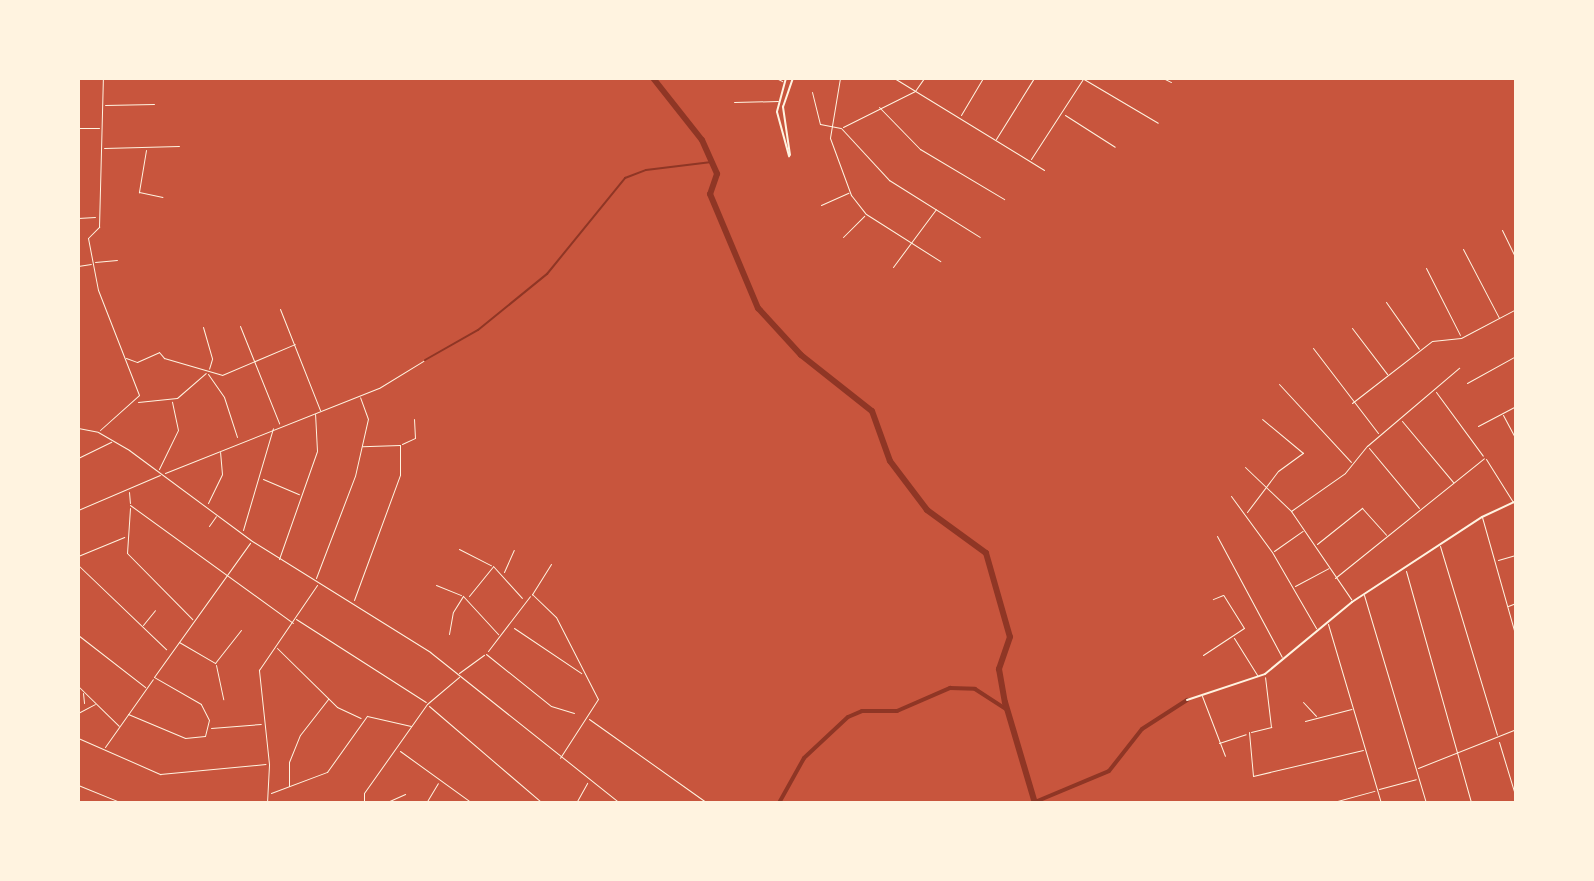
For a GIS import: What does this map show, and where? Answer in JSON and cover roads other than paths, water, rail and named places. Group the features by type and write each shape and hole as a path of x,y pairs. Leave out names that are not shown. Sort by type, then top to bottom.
{"street":[{"path":"98,432 136,401 139,395 92,263 88,238 98,230 103,78"},
{"path":"776,78 786,80 778,101 784,150 789,156 783,107 793,78"},
{"path":"840,78 830,138 850,191 866,214 940,261"},
{"path":"894,78 1044,170"},
{"path":"812,92 817,119 832,129 841,128 915,91 924,78"},
{"path":"959,118 983,78"},
{"path":"995,141 1034,78"},
{"path":"1029,161 1082,78 1158,123"},
{"path":"1163,78 1171,82"},
{"path":"734,102 778,101"},
{"path":"102,106 154,104"},
{"path":"879,107 932,157 1004,199"},
{"path":"1062,113 1115,147"},
{"path":"78,128 102,128"},
{"path":"841,128 889,180 980,237"},
{"path":"101,148 179,146"},
{"path":"146,148 139,192 162,197"},
{"path":"821,205 850,191"},
{"path":"893,267 936,209"},
{"path":"843,237 866,214"},
{"path":"78,218 99,217"},
{"path":"1502,230 1516,259"},
{"path":"1463,249 1499,318"},
{"path":"78,266 117,260"},
{"path":"1426,268 1461,338"},
{"path":"1386,302 1419,349"},
{"path":"280,309 320,410"},
{"path":"1352,403 1419,349 1444,337 1461,338 1516,309"},
{"path":"240,326 252,363 280,424"},
{"path":"136,401 171,400 207,372 212,359 203,327"},
{"path":"1352,328 1387,374"},
{"path":"130,369 137,362 159,352 222,375 295,344"},
{"path":"1313,348 1352,403 1380,434"},
{"path":"1467,383 1516,356"},
{"path":"125,358 137,362"},
{"path":"78,510 238,440 359,395 423,361"},
{"path":"1291,511 1345,473 1351,462 1380,434 1459,368"},
{"path":"207,372 224,397 238,440"},
{"path":"1279,384 1351,462"},
{"path":"1187,700 1265,674 1364,593 1482,517 1514,501 1435,390"},
{"path":"314,581 340,519 362,446 368,419 359,395"},
{"path":"159,470 178,430 171,400"},
{"path":"1478,426 1516,406"},
{"path":"279,559 317,451 315,412"},
{"path":"1502,413 1516,439"},
{"path":"362,446 400,445 415,438 414,419"},
{"path":"1246,514 1278,471 1303,453 1262,419"},
{"path":"1400,419 1453,482"},
{"path":"243,533 261,478 273,426"},
{"path":"78,428 98,432 113,440 159,470 252,541 353,602 460,674 559,759 620,803"},
{"path":"78,458 113,440"},
{"path":"353,602 398,486 400,445"},
{"path":"1367,446 1420,509"},
{"path":"207,505 222,474 219,450"},
{"path":"1335,578 1484,458"},
{"path":"1245,467 1291,511 1352,602"},
{"path":"261,478 301,495"},
{"path":"129,489 125,536 133,564 193,619"},
{"path":"1231,496 1272,552 1317,631"},
{"path":"130,505 225,577 293,623"},
{"path":"1315,546 1362,508 1387,537"},
{"path":"209,526 217,514"},
{"path":"1482,517 1516,637"},
{"path":"1272,552 1305,530"},
{"path":"78,556 125,536"},
{"path":"1217,536 1283,660"},
{"path":"104,749 154,677 168,651 252,541"},
{"path":"1440,546 1516,798"},
{"path":"459,549 503,574 523,601"},
{"path":"503,574 514,550"},
{"path":"1495,561 1516,555"},
{"path":"364,803 364,793 428,704 486,654 551,564"},
{"path":"78,565 168,651"},
{"path":"467,598 493,566"},
{"path":"1293,587 1329,568"},
{"path":"1405,568 1471,803"},
{"path":"267,803 269,764 259,670 318,583"},
{"path":"436,585 467,598 500,636"},
{"path":"1364,593 1426,803"},
{"path":"532,594 556,617 583,675 598,699 559,759"},
{"path":"1203,655 1234,638 1243,625 1223,595 1213,599"},
{"path":"449,634 453,612 463,596"},
{"path":"1508,606 1516,603"},
{"path":"141,627 155,610"},
{"path":"295,619 428,704 458,736 542,803"},
{"path":"1328,621 1381,803"},
{"path":"514,628 583,675"},
{"path":"215,663 241,630"},
{"path":"78,635 145,687"},
{"path":"1234,638 1258,677"},
{"path":"176,640 215,663 223,699"},
{"path":"275,647 337,707 364,718 411,726"},
{"path":"486,654 551,706 574,713"},
{"path":"1219,743 1271,727 1265,674"},
{"path":"154,677 195,698 209,720 217,725"},
{"path":"78,686 119,726"},
{"path":"83,692 84,706"},
{"path":"1202,696 1225,756"},
{"path":"289,788 289,762 300,735 329,697"},
{"path":"1303,702 1318,718"},
{"path":"78,713 84,706 95,704"},
{"path":"1305,721 1353,708"},
{"path":"128,714 194,740 217,725 263,724"},
{"path":"587,717 707,803"},
{"path":"268,794 327,772 364,718"},
{"path":"209,720 209,730"},
{"path":"1497,735 1516,729"},
{"path":"1249,732 1257,777 1365,749"},
{"path":"78,738 160,774 269,764"},
{"path":"1416,769 1498,740"},
{"path":"397,749 472,803"},
{"path":"1330,803 1418,778"},
{"path":"426,803 439,780"},
{"path":"576,803 588,780"},
{"path":"78,785 122,803"},
{"path":"385,803 405,794"}],"waterway":[{"path":"653,78 702,140 717,174 710,194 758,308 801,355 872,411 890,461 927,510 986,553 1010,637 999,669 1005,702 1035,803"},
{"path":"425,360 478,330 547,274 625,178 646,170 712,162"},
{"path":"779,803 804,758 848,717 862,711 897,711 950,688 975,689 1006,709"},
{"path":"1035,802 1109,771 1142,729 1187,700"}]}
